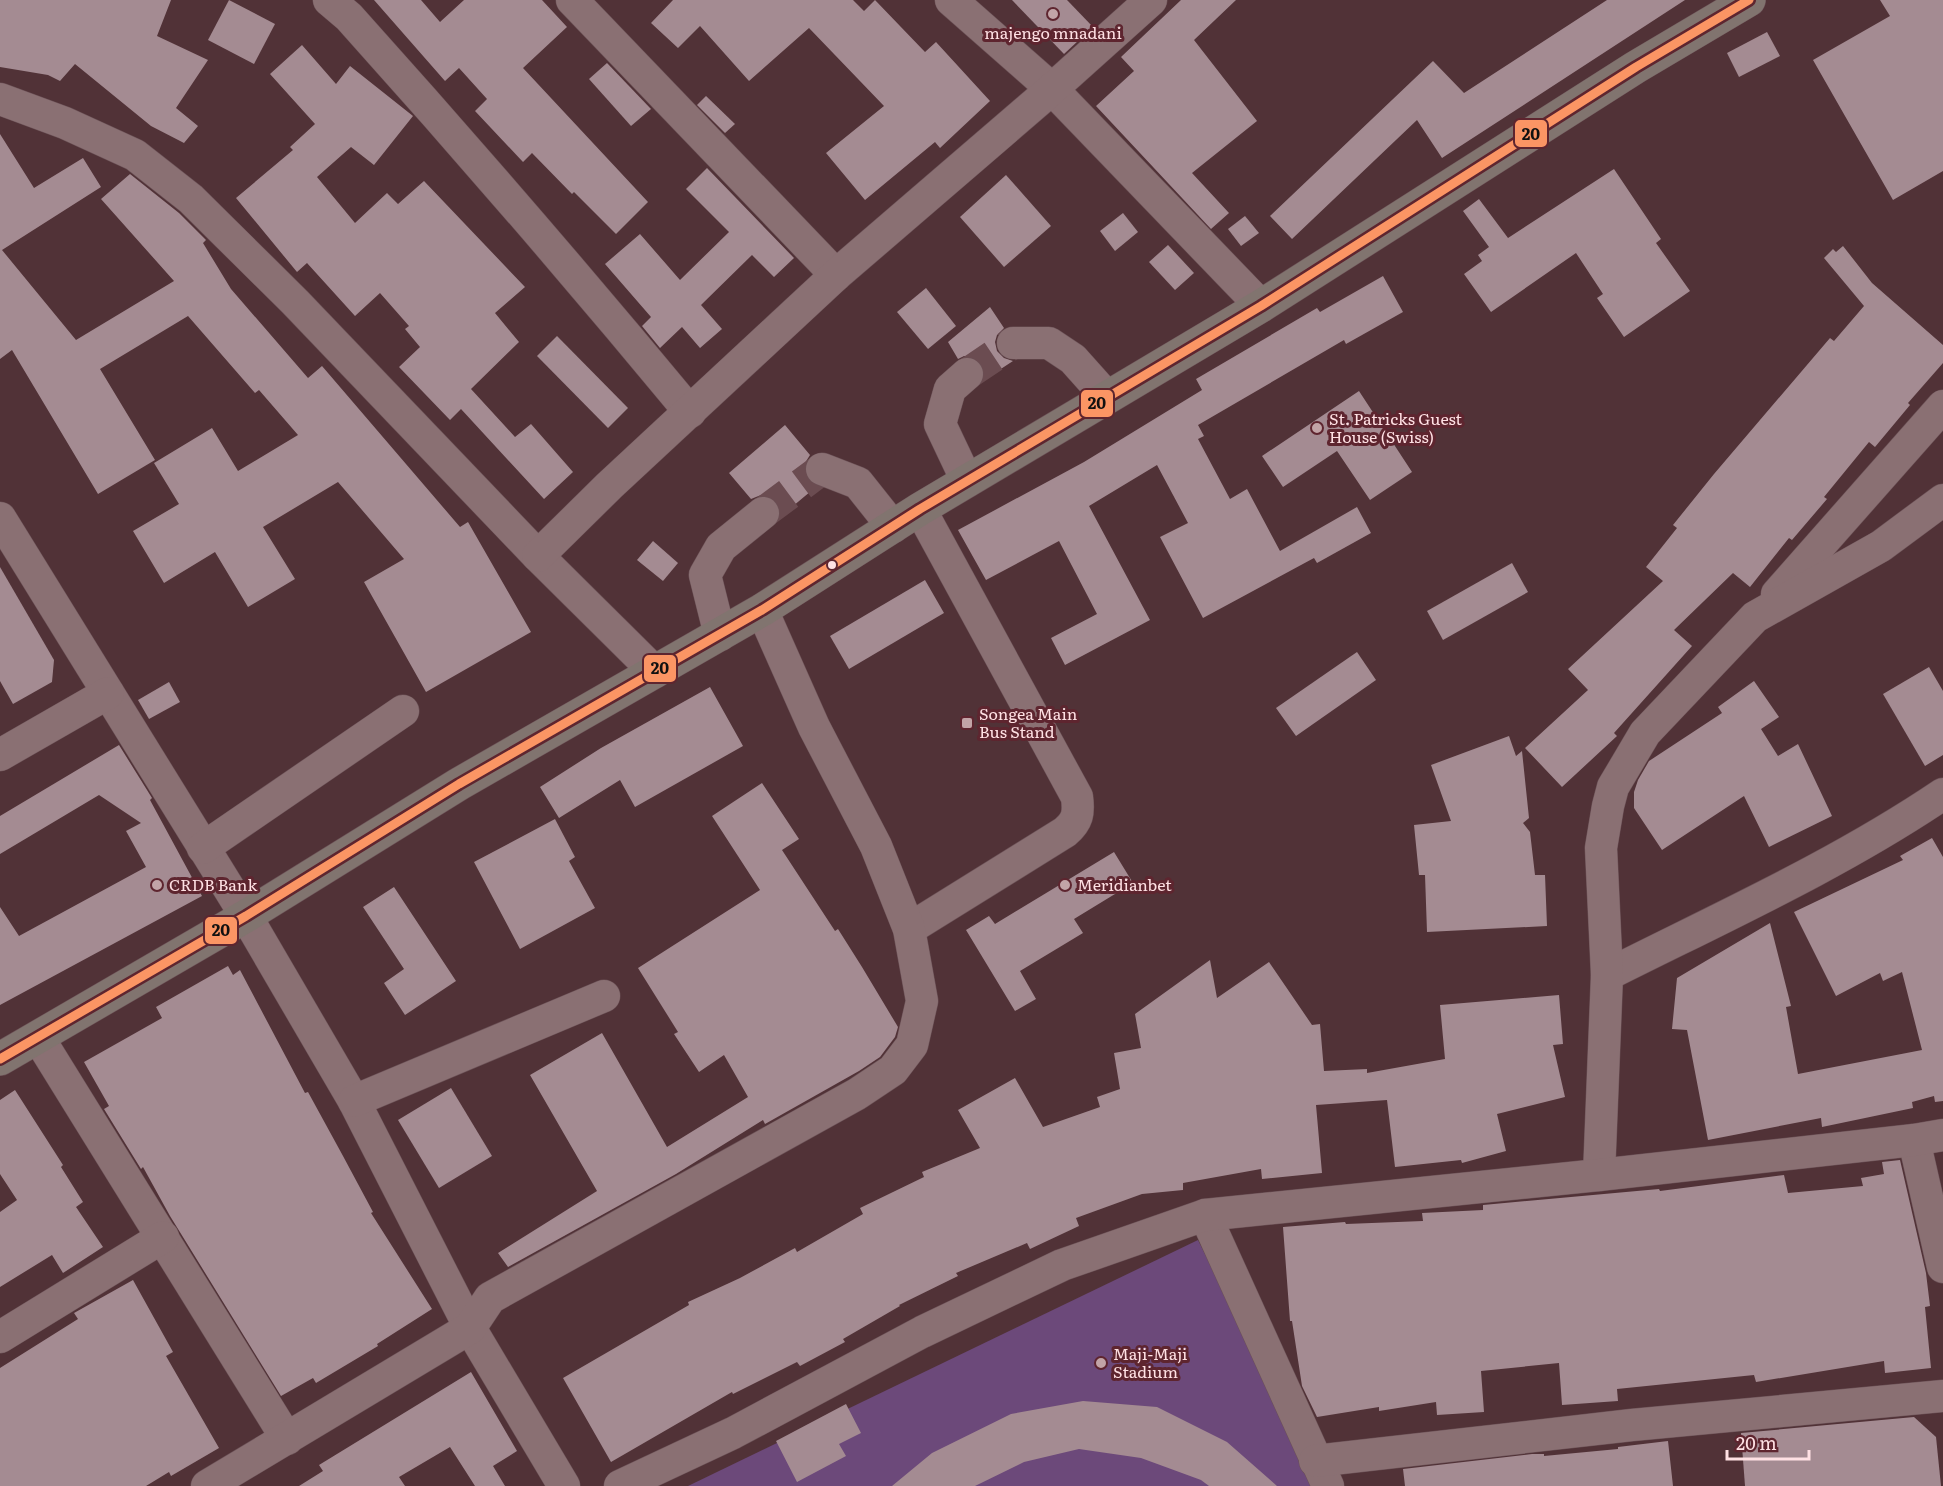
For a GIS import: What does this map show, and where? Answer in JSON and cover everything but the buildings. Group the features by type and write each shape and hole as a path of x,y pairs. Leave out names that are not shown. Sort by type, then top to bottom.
{"highway":[{"path":"0,1059 246,916 459,784 762,610 906,518 1261,306 1636,67 1749,0"}],"street":[{"path":"329,0 349,17 458,138 690,412"},
{"path":"572,0 836,275"},
{"path":"951,0 1052,89 1261,306"},
{"path":"538,556 609,486 836,275 1052,89 1151,0"},
{"path":"0,99 65,123 135,155 191,199 295,302 538,556 655,672"},
{"path":"1013,343 1049,343 1073,359 1107,397"},
{"path":"967,374 950,389 940,424 967,481"},
{"path":"1599,1175 1607,975 1601,849 1613,787 1645,733 1828,538 1943,406"},
{"path":"822,469 858,483 906,518 1077,797 1079,813 1074,824 1065,832 909,929"},
{"path":"1755,617 1881,546 1943,500"},
{"path":"720,635 705,575 721,547 763,513"},
{"path":"0,518 246,916 354,1101 470,1328 564,1486"},
{"path":"207,1486 470,1328 490,1299 837,1106 892,1070 912,1045 922,1002 909,929 876,846 814,727 762,610"},
{"path":"0,755 108,693"},
{"path":"203,848 403,711"},
{"path":"1607,975 1812,872 1913,814 1943,794"},
{"path":"354,1101 604,996"},
{"path":"38,1037 287,1439"},
{"path":"620,1486 734,1433 922,1332 1062,1265 1205,1215 1599,1175 1929,1137 1943,1267"},
{"path":"1205,1215 1322,1473 1632,1425 1943,1396"},
{"path":"0,1337 163,1237"}],"shaded area":[{"name":"Maji-Maji Stadium","path":"1198,1240 1322,1486 688,1486"}],"tunnel":[{"path":"967,374 1013,343"},
{"path":"763,513 822,469"}],"transit line":[{"name":"20","path":"0,1059 246,916 459,784 762,610 920,509 1261,306 1636,67 1749,0"}],"place":[{"name":"majengo mnadani","path":"1053,14"},
{"name":"St. Patricks Guest House (Swiss)","path":"1317,428"},
{"name":"Songea Main Bus Stand","path":"967,723"},
{"name":"CRDB Bank","path":"157,885"},
{"name":"Meridianbet","path":"1065,885"},
{"name":"Maji-Maji Stadium","path":"1101,1363"}]}
